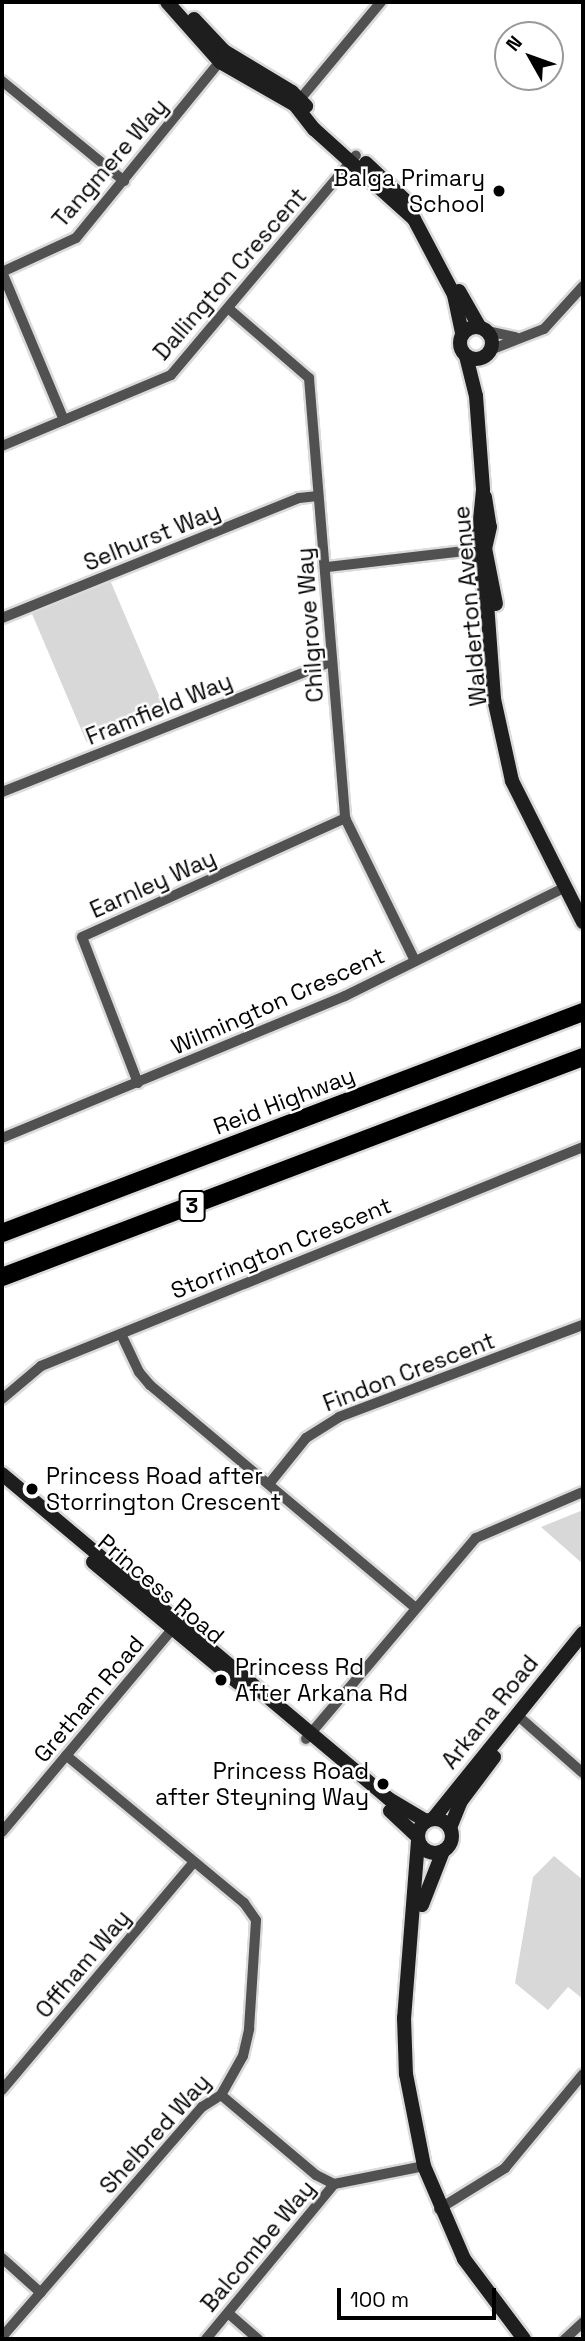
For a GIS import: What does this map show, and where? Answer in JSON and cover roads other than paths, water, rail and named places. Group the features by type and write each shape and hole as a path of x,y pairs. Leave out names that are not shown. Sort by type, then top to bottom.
{"highway":[{"name":"Reid Highway","path":"2,1233 583,1012"},
{"name":"3","path":"2,1277 583,1057"}],"street":[{"path":"167,2 180,13 204,25 224,58 298,102 414,219 426,237 454,295 461,333 483,328 515,337"},
{"path":"298,102 381,2"},
{"name":"Tangmere Way","path":"2,272 76,238 224,58"},
{"path":"3,84 124,181"},
{"path":"354,158 388,180 425,224 483,328"},
{"name":"Dallington Crescent","path":"2,446 170,375 354,158"},
{"path":"2,272 64,420"},
{"path":"466,356 486,354 515,337 544,329 583,286"},
{"name":"Chilgrove Way","path":"228,308 309,378 318,496 328,567 330,662 345,818 415,961"},
{"name":"Walderton Avenue","path":"476,396 486,354 483,328"},
{"name":"Walderton Avenue","path":"461,333 459,346 466,356 476,396 482,490 481,549 495,643 494,694 512,782 583,922"},
{"name":"Selhurst Way","path":"2,618 299,498 318,496"},
{"path":"328,567 481,549"},
{"name":"Framfield Way","path":"2,792 330,662"},
{"name":"Earnley Way","path":"138,1083 82,937 345,818"},
{"name":"Wilmington Crescent","path":"2,1138 138,1083 415,961 564,888"},
{"name":"Storrington Crescent","path":"2,1399 32,1370 583,1147"},
{"name":"Findon Crescent","path":"269,1484 306,1438 339,1417 583,1325"},
{"path":"121,1334 139,1372 150,1385 416,1608"},
{"name":"Princess Road","path":"2,1474 176,1626"},
{"name":"Princess Road","path":"2,1486 406,1813 429,1820"},
{"path":"309,1735 475,1538 583,1492"},
{"name":"Gretham Road","path":"2,1832 176,1626"},
{"name":"Arkana Road","path":"450,1828 461,1801 519,1717 583,1633"},
{"name":"Arkana Road","path":"429,1820 583,1647"},
{"path":"519,1717 583,1773"},
{"name":"Princess Road","path":"309,1735 418,1839"},
{"name":"Shelbred Way","path":"2,2337 202,2107 221,2095 243,2056 249,2029 256,1920 244,1903 66,1755"},
{"path":"414,1930 443,1851 451,1841 450,1828 429,1820 418,1839 414,1930 404,2018 406,2074 424,2166 439,2208 464,2259 524,2339"},
{"path":"418,1839 428,1852 443,1851"},
{"name":"Offham Way","path":"2,2090 194,1862"},
{"path":"439,2208 505,2168 583,2074"},
{"path":"221,2095 316,2175 334,2184"},
{"name":"Balcombe Way","path":"206,2339 334,2184 424,2166"},
{"path":"2,2258 41,2294"},
{"path":"228,2313 258,2339"},
{"path":"565,2339 583,2322"}],"place":[{"name":"Balga Primary School","path":"499,191"},
{"name":"Princess Road after Storrington Crescent","path":"32,1489"},
{"name":"Princess Rd After Arkana Rd","path":"221,1680"},
{"name":"Princess Road after Steyning Way","path":"383,1784"}]}
